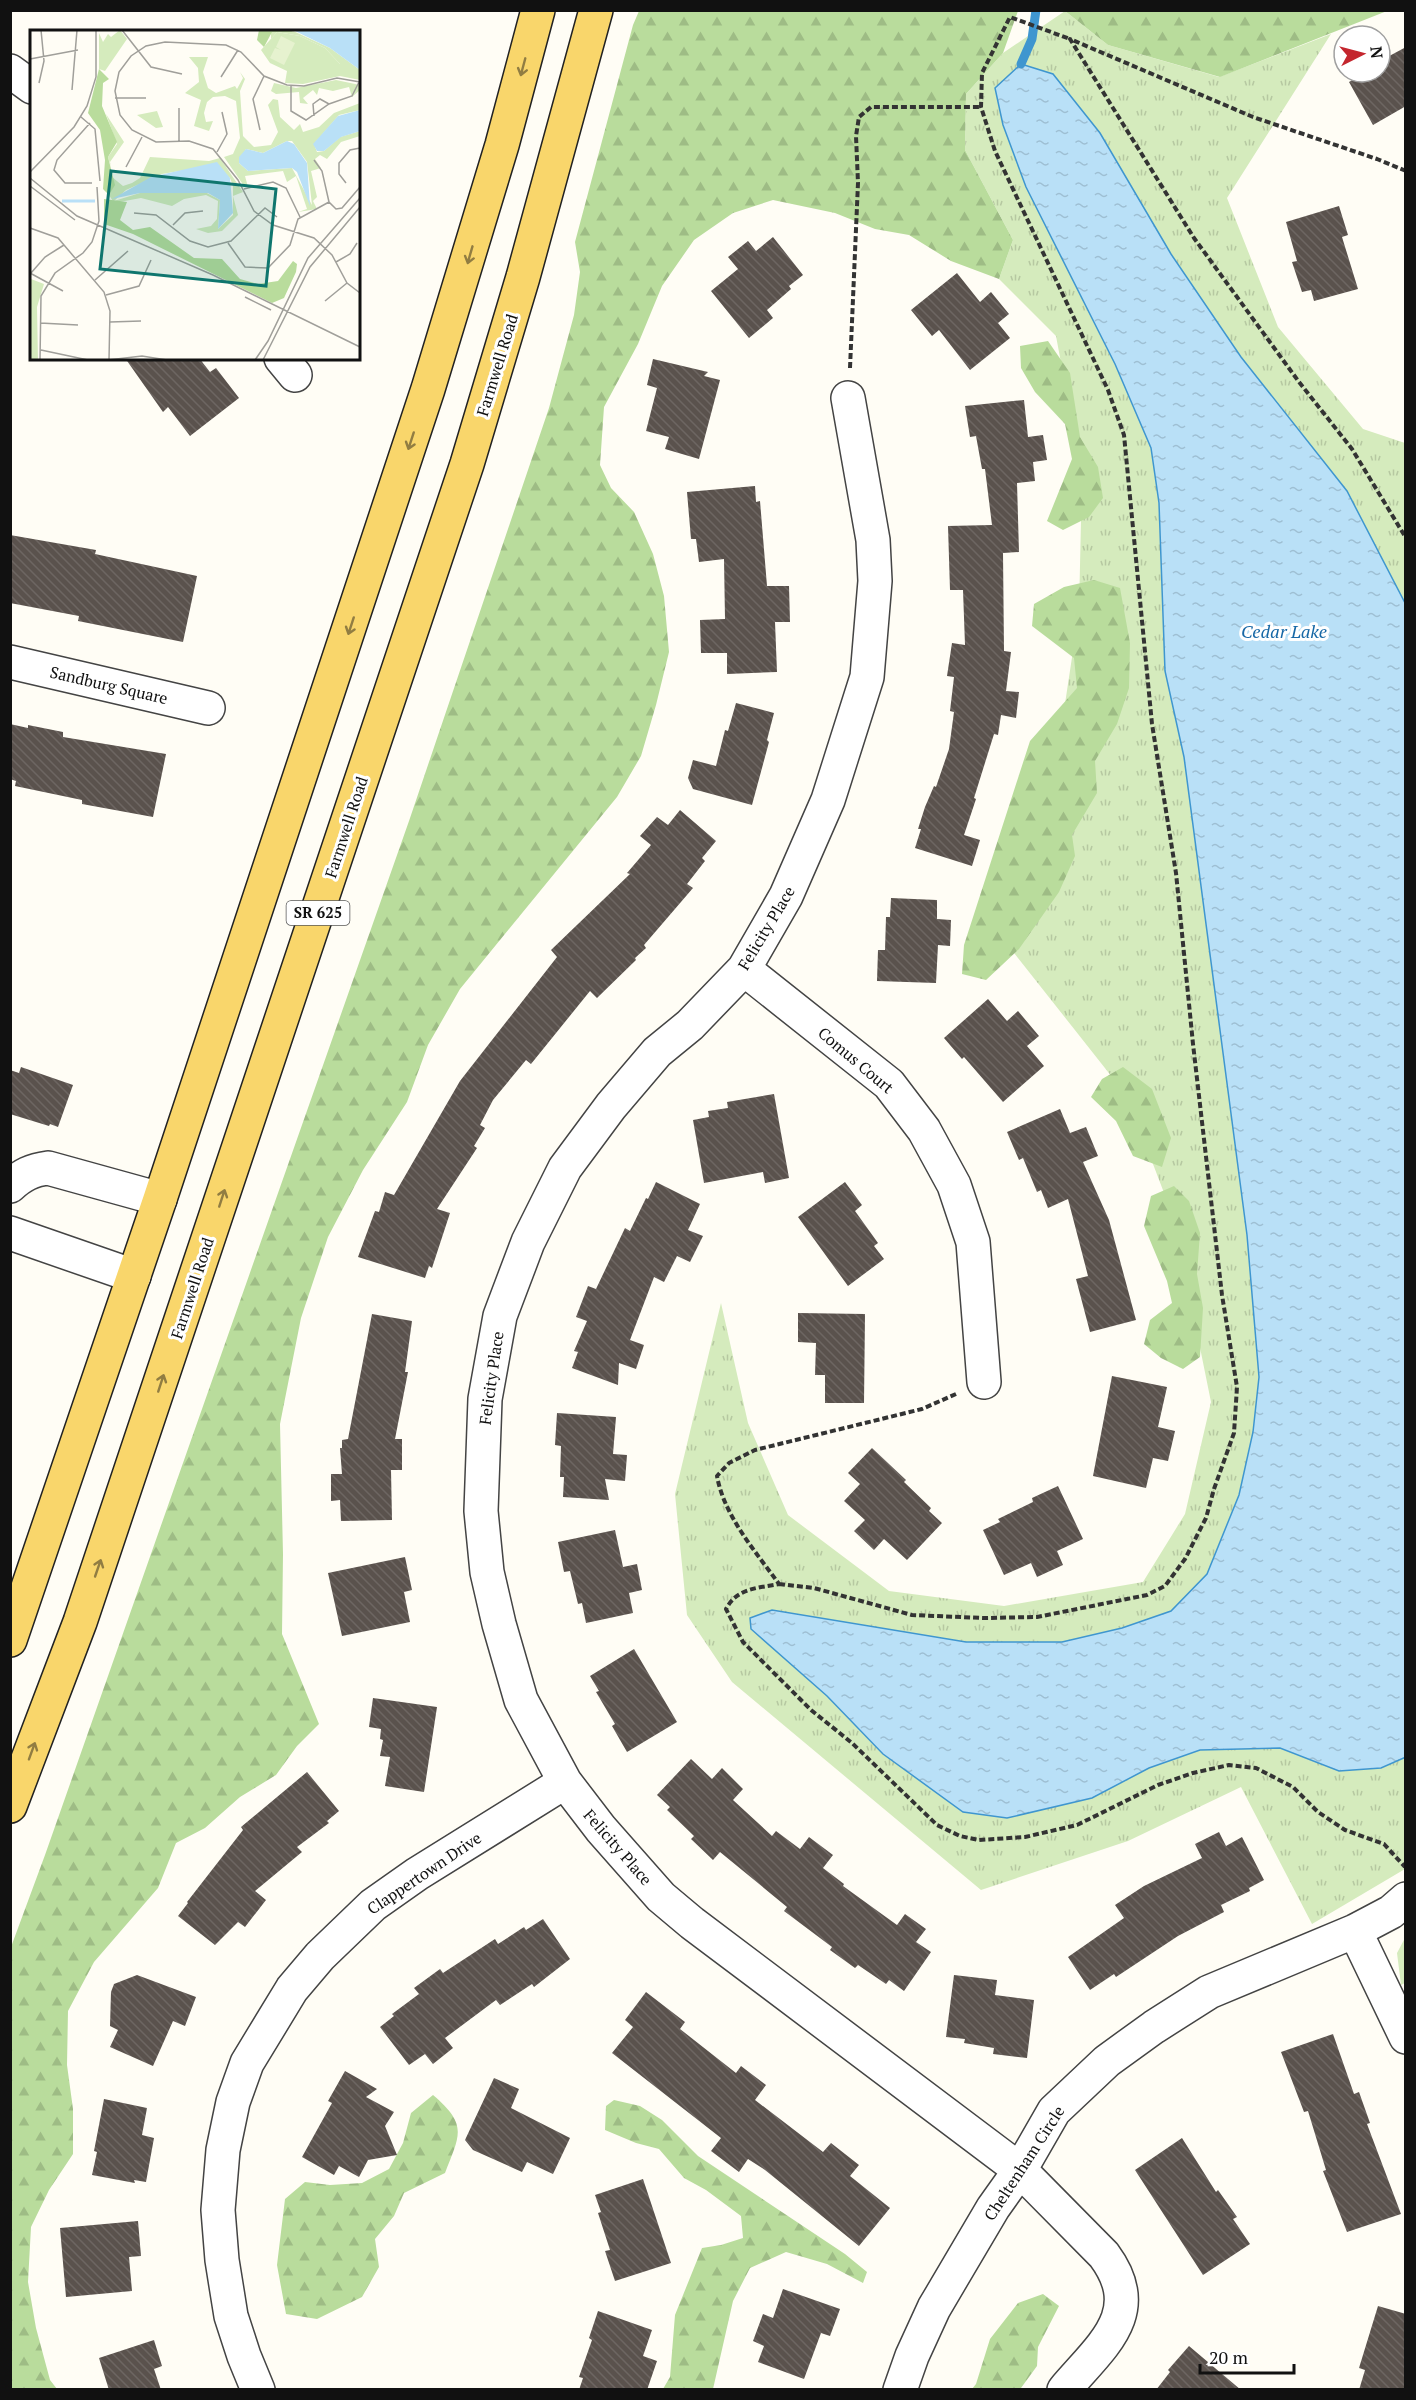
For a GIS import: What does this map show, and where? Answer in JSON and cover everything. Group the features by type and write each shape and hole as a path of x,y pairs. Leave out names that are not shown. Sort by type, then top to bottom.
{"main road":[{"path":"10,1640 160,1199 446,334 502,145 538,10"},
{"name":"Farmwell Road","path":"10,1806 84,1611 463,476 524,277 596,10"}],"street":[{"path":"10,71 30,86"},
{"name":"Felicity Place","path":"848,398 873,540 875,581 867,677 828,800 801,866 744,969 690,1025 657,1052 611,1106 565,1168 528,1242 500,1316 484,1399 481,1510 487,1572 521,1700 565,1782 601,1829 662,1897 692,1923 1020,2170 1104,2255 1120,2280 1123,2293 1122,2308 1117,2323 1108,2337 1064,2390"},
{"name":"Sandburg Square","path":"10,662 208,708"},
{"name":"Comus Court","path":"744,969 889,1084 924,1130 954,1185 973,1242 984,1382"},
{"path":"10,1186 20,1177 34,1170 48,1168 160,1199"},
{"path":"10,1233 134,1276"},
{"name":"Clappertown Drive","path":"258,2390 231,2316 222,2260 218,2210 223,2150 233,2102 248,2062 292,1989 320,1956 373,1905 417,1874 565,1782"},
{"name":"Cheltenham Circle","path":"900,2390 912,2356 934,2308 1054,2111 1107,2061 1154,2027 1209,1992 1355,1931 1391,1912 1406,1899"},
{"path":"1355,1931 1406,2037"}],"path":[{"path":"1406,171 1253,117 1017,18 1010,17 982,73 981,107 995,151 1108,390 1124,435 1152,724 1176,873 1218,1261 1237,1387 1234,1433 1206,1518 1185,1559 1164,1586 1147,1595 1037,1617 985,1618 912,1615 814,1587 779,1584 754,1588 732,1597 726,1609 743,1642 811,1710 852,1743 937,1825 960,1836 979,1840 1024,1837 1077,1825 1158,1785 1193,1773 1229,1765 1256,1768 1293,1786 1318,1812 1346,1830 1384,1844 1406,1867"},
{"path":"1070,39 1194,238 1299,382 1352,449 1406,538"},
{"path":"848,398 858,183 856,136 859,117 871,106 981,107"},
{"path":"779,1584 745,1536 720,1493 717,1476 729,1462 755,1450 922,1409 984,1382"}],"green space":[{"path":"639,11 1018,11 1003,53 966,94 965,150 1013,240 999,279 951,261 909,235 875,229 835,213 773,200 733,213 694,240 662,286 638,344 604,407 600,465 611,488 634,512 653,554 664,596 669,652 641,756 617,797 460,989 428,1045 407,1102 363,1170 328,1237 301,1318 280,1424 282,1634 319,1724 297,1746 276,1775 240,1797 205,1828 176,1843 158,1888 94,1962 68,2011 67,2065 73,2109 73,2154 49,2190 31,2227 28,2282 36,2328 50,2380 57,2389 11,2389 11,1947 409,821 549,408 574,315 580,272 575,242 633,25"},
{"path":"1065,11 1108,45 1219,77 1331,34 1227,198 1278,327 1363,429 1405,443 1405,603 1347,491 1241,357 1171,254 1100,133 1053,74 1026,187 1115,364 1151,448 1159,503 1165,671 1184,757 1247,1235 1259,1377 1253,1432 1239,1495 1207,1574 1171,1611 1122,1628 1062,1642 966,1642 772,1610 827,1696 883,1754 1149,1768 1200,1750 1280,1748 1339,1771 1381,1768 1405,1757 1405,1869 1312,1924 1241,1787 1128,1841 981,1890 732,1682 687,1615 675,1494 721,1303 748,1423 788,1515 889,1591 1004,1606 1143,1582 1185,1514 1211,1402 1174,1219 1127,1096 1003,939 1055,770 1079,611 1082,475 1056,336 999,279 1013,240 965,150 966,94 1003,53"},
{"path":"1065,11 1387,11 1354,24 1332,24 1332,33 1220,77 1108,45"},
{"path":"1048,341 1070,373 1080,437 1098,467 1103,498 1089,517 1063,530 1047,521 1072,459 1065,424 1035,392 1021,368 1020,346"},
{"path":"1094,580 1120,588 1130,643 1129,688 1117,724 1095,761 1097,793 1072,835 1075,856 1059,892 1019,949 986,980 962,974 964,945 1030,741 1077,688 1074,658 1032,626 1034,604 1064,587"},
{"path":"1123,1067 1152,1089 1171,1138 1162,1167 1133,1156 1116,1121 1091,1097 1102,1079"},
{"path":"1174,1186 1189,1201 1200,1233 1197,1274 1203,1308 1200,1357 1183,1369 1161,1358 1144,1344 1150,1320 1172,1303 1167,1281 1144,1226 1151,1196"},
{"path":"1405,1938 1405,1983 1401,1985 1397,1953"},
{"path":"433,2095 452,2114 456,2123 458,2131 454,2149 445,2173 404,2193 394,2216 375,2239 379,2267 362,2297 317,2319 286,2314 277,2265 285,2199 305,2182 330,2185 362,2183 389,2169 403,2143 411,2113"},
{"path":"614,2100 640,2106 662,2120 698,2156 845,2254 867,2272 863,2283 827,2264 786,2252 750,2268 733,2301 713,2389 663,2389 670,2377 675,2315 702,2248 743,2238 741,2216 706,2190 684,2178 659,2149 636,2143 605,2130 606,2106"},
{"path":"1043,2294 1059,2306 1038,2347 1037,2366 1021,2388 972,2389 976,2384 990,2339 1018,2303"}],"water":[{"name":"Cedar Lake","path":"1021,64 1053,74 1100,133 1171,254 1241,357 1347,491 1405,603 1406,1757 1381,1768 1339,1771 1280,1748 1200,1750 1149,1768 1092,1798 1007,1818 963,1812 883,1754 827,1696 751,1629 750,1618 772,1610 966,1642 1062,1642 1122,1628 1171,1611 1207,1574 1239,1495 1253,1432 1259,1377 1247,1235 1184,757 1165,671 1159,503 1151,448 1115,364 1026,187 1003,125 995,88"}],"building":[{"path":"1406,47 1406,106 1373,125 1350,84 1392,84 1392,55"},
{"path":"1339,206 1348,235 1342,237 1358,289 1314,301 1311,290 1302,292 1292,262 1297,261 1286,222"},
{"path":"773,237 803,275 789,286 791,289 767,310 773,318 749,338 711,291 738,269 728,257 748,241 756,251"},
{"path":"957,273 980,302 991,292 1009,314 998,323 1010,338 970,370 939,330 932,336 911,310"},
{"path":"653,359 708,372 704,376 720,380 699,459 665,449 669,437 646,431 657,388 647,385"},
{"path":"126,360 201,360 210,372 216,368 239,398 190,436 168,407 163,412"},
{"path":"1024,400 1028,437 1043,435 1047,460 1033,462 1035,481 1017,483 1019,552 1003,553 1004,651 1011,652 1006,691 1019,692 1016,718 1001,715 998,735 994,734 964,835 980,840 972,866 915,848 925,807 934,786 936,787 949,749 954,712 950,711 954,677 947,676 952,643 965,645 963,590 950,590 948,526 992,525 985,469 982,469 976,436 970,437 965,406"},
{"path":"755,486 756,502 760,501 767,586 789,586 790,622 775,622 777,672 727,674 727,653 701,653 700,620 725,619 724,559 699,562 696,539 691,539 687,492"},
{"path":"10,535 96,550 95,554 197,576 183,642 78,621 79,616 10,603"},
{"path":"736,703 774,713 767,740 769,742 752,805 693,789 688,778 693,760 716,766 725,730 728,731"},
{"path":"10,724 63,732 63,737 166,754 153,817 82,804 82,800 15,786 16,781 10,779"},
{"path":"680,810 716,841 702,858 705,861 687,884 693,888 644,945 646,948 635,958 636,960 597,998 590,991 531,1064 526,1060 493,1100 480,1125 485,1128 474,1146 477,1148 437,1209 450,1213 432,1268 429,1266 425,1278 358,1257 375,1211 379,1212 385,1192 394,1195 460,1081 557,957 551,950 630,874 627,873 651,845 640,836 657,817 668,825"},
{"path":"891,898 937,900 937,919 951,920 950,946 938,945 936,983 877,981 878,950 885,950 886,917 890,917"},
{"path":"988,999 1007,1021 1018,1011 1039,1036 1027,1046 1044,1066 1003,1102 964,1057 962,1059 944,1038"},
{"path":"21,1067 73,1085 58,1127 10,1114 10,1070 19,1073"},
{"path":"774,1094 789,1178 765,1183 763,1172 704,1183 693,1120 709,1117 708,1111 728,1108 727,1102"},
{"path":"1060,1109 1070,1133 1086,1127 1098,1156 1083,1162 1109,1220 1136,1320 1090,1332 1076,1279 1088,1276 1068,1199 1048,1208 1041,1190 1037,1192 1023,1158 1019,1160 1007,1132"},
{"path":"656,1182 700,1204 688,1230 703,1236 690,1262 677,1256 664,1282 654,1277 630,1340 644,1345 636,1369 619,1363 618,1385 572,1368 578,1352 574,1351 587,1321 576,1317 588,1286 596,1289 625,1228 630,1231"},
{"path":"845,1182 862,1205 855,1211 878,1243 874,1246 884,1259 848,1286 798,1217"},
{"path":"798,1313 865,1314 864,1403 825,1403 825,1375 815,1375 816,1343 798,1342"},
{"path":"372,1314 412,1321 405,1372 408,1372 395,1439 402,1439 402,1470 391,1470 392,1520 341,1521 340,1500 331,1501 331,1474 342,1474 340,1448 342,1448 342,1440 348,1439"},
{"path":"1112,1376 1167,1387 1158,1427 1175,1431 1168,1461 1153,1458 1146,1488 1093,1476"},
{"path":"557,1413 616,1417 613,1454 627,1455 625,1481 605,1479 609,1500 563,1497 564,1477 560,1477 561,1446 555,1445"},
{"path":"872,1448 906,1480 904,1482 931,1508 929,1511 942,1523 907,1560 884,1539 874,1550 854,1531 865,1520 844,1501 860,1484 848,1473"},
{"path":"1058,1486 1083,1539 1057,1551 1063,1565 1037,1577 1031,1563 1004,1575 983,1530 1000,1522 998,1519 1033,1502 1032,1498"},
{"path":"615,1530 623,1567 637,1564 642,1590 629,1593 633,1613 586,1623 582,1603 578,1604 570,1571 564,1572 558,1542"},
{"path":"405,1557 412,1590 404,1592 410,1622 342,1636 328,1573"},
{"path":"634,1649 677,1722 627,1752 612,1726 615,1724 596,1692 599,1691 590,1676"},
{"path":"373,1698 437,1707 424,1792 385,1786 390,1757 380,1756 383,1740 380,1739 381,1729 369,1727"},
{"path":"691,1759 712,1779 722,1768 743,1789 733,1800 772,1836 776,1831 800,1849 809,1837 833,1855 823,1868 844,1884 843,1886 897,1925 905,1914 926,1929 916,1942 931,1952 904,1991 889,1980 886,1984 858,1965 855,1968 830,1950 832,1947 784,1911 787,1907 720,1852 713,1860 691,1839 694,1836 667,1810 670,1807 657,1795"},
{"path":"307,1772 339,1811 327,1821 329,1823 297,1847 302,1852 255,1891 266,1900 245,1927 238,1922 215,1945 178,1916 243,1830 241,1827"},
{"path":"1219,1832 1226,1846 1242,1837 1264,1880 1249,1888 1250,1891 1221,1905 1224,1912 1178,1936 1116,1977 1114,1974 1090,1990 1068,1957 1124,1918 1115,1905 1144,1886 1202,1858 1195,1844"},
{"path":"543,1919 570,1959 534,1987 532,1984 500,2005 496,2000 445,2038 453,2048 433,2064 425,2054 409,2065 380,2027 394,2016 392,2014 419,1994 414,1988 440,1969 443,1973 495,1939 498,1944 524,1927 526,1930"},
{"path":"137,1975 196,1997 185,2026 173,2021 153,2066 110,2047 118,2030 110,2026 111,1992 114,1984"},
{"path":"954,1975 997,1980 995,1995 1034,2000 1027,2058 993,2054 994,2048 964,2043 965,2039 946,2037"},
{"path":"646,1992 685,2022 680,2029 736,2073 741,2066 766,2085 755,2100 823,2152 831,2143 859,2165 850,2176 890,2208 859,2246 765,2170 748,2159 739,2172 711,2151 721,2138 612,2053 633,2027 625,2020"},
{"path":"1333,2034 1354,2094 1359,2092 1370,2123 1367,2124 1401,2214 1347,2232 1323,2171 1326,2170 1308,2111 1304,2112 1281,2052"},
{"path":"345,2071 377,2089 366,2097 394,2112 385,2126 397,2155 368,2160 359,2177 339,2166 334,2175 302,2157 332,2103 328,2101"},
{"path":"494,2078 519,2089 511,2108 570,2138 553,2174 527,2162 522,2172 473,2150 465,2140"},
{"path":"104,2099 147,2108 142,2135 154,2138 146,2182 134,2180 135,2183 92,2175"},
{"path":"1182,2138 1216,2192 1218,2190 1237,2217 1233,2219 1250,2244 1203,2275 1135,2170"},
{"path":"643,2179 671,2263 615,2281 605,2251 610,2250 598,2213 601,2212 595,2195"},
{"path":"138,2221 141,2256 129,2257 132,2291 66,2297 60,2228"},
{"path":"783,2289 840,2309 830,2336 821,2333 804,2379 758,2362 764,2346 753,2341 763,2314 773,2318"},
{"path":"1378,2306 1406,2314 1406,2390 1359,2390 1365,2370 1359,2368"},
{"path":"598,2311 652,2330 643,2356 657,2361 647,2390 579,2390 583,2378 579,2377 592,2340 589,2338"},
{"path":"154,2340 162,2366 154,2369 161,2390 109,2390 99,2358"},
{"path":"1189,2346 1241,2390 1156,2390 1170,2372 1168,2370"}],"waterway":[{"path":"1021,64 1032,39 1036,10"}]}
